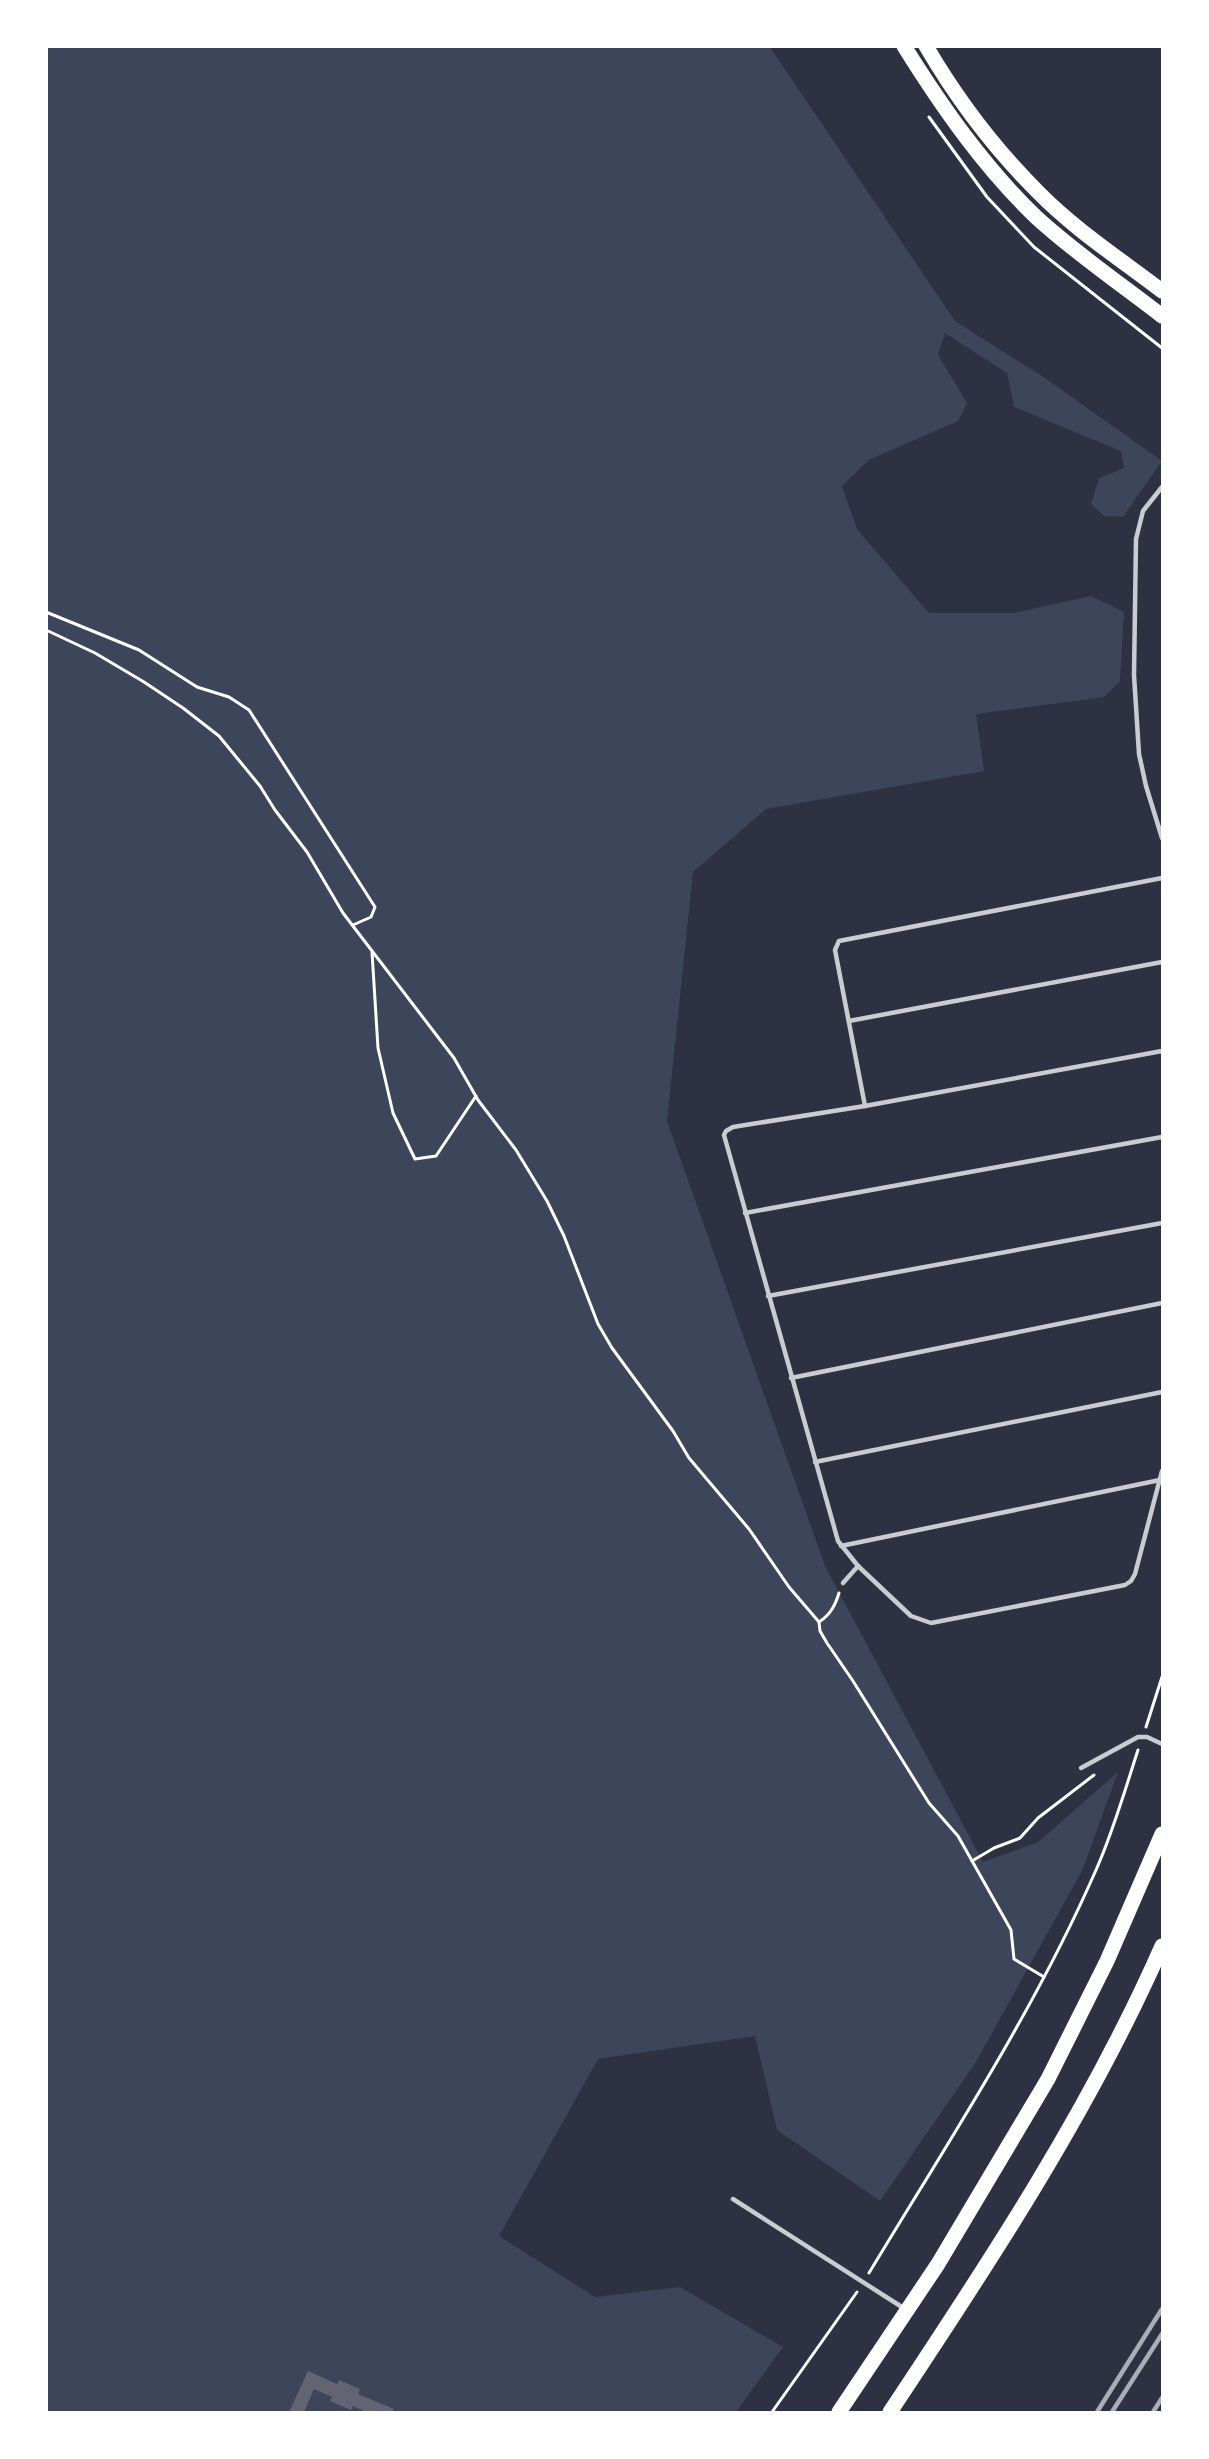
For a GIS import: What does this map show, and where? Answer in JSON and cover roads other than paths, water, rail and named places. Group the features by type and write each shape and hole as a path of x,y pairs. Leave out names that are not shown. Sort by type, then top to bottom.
{"main road":[{"path":"904,46 969,142 1004,184 1038,218 1162,316"},
{"path":"926,46 973,116 1000,151 1038,193 1076,226 1162,291"},
{"path":"839,2412 938,2264 1048,2079 1107,1961 1162,1834"},
{"path":"890,2412 972,2289 1085,2100 1148,1979 1162,1946"}],"lane":[{"path":"1162,487 1143,511 1136,539 1134,675 1139,754 1162,838"},
{"path":"865,1106 835,950 839,941 1162,878"},
{"path":"849,1021 1162,962"},
{"path":"1162,1051 865,1106 733,1127 726,1131 724,1138 833,1527 841,1546 858,1566 911,1616 931,1623 1117,1588 1131,1581 1135,1574 1162,1471"},
{"path":"745,1213 1162,1137"},
{"path":"768,1296 1162,1223"},
{"path":"791,1378 1162,1303"},
{"path":"815,1462 1162,1392"},
{"path":"841,1546 1160,1480"},
{"path":"843,1582 858,1566"},
{"path":"1081,1768 1142,1736 1162,1744"},
{"path":"733,2199 908,2310"}],"railway":[{"path":"1097,2412 1162,2309"},
{"path":"1112,2412 1162,2334"},
{"path":"1153,2412 1162,2398"}]}
